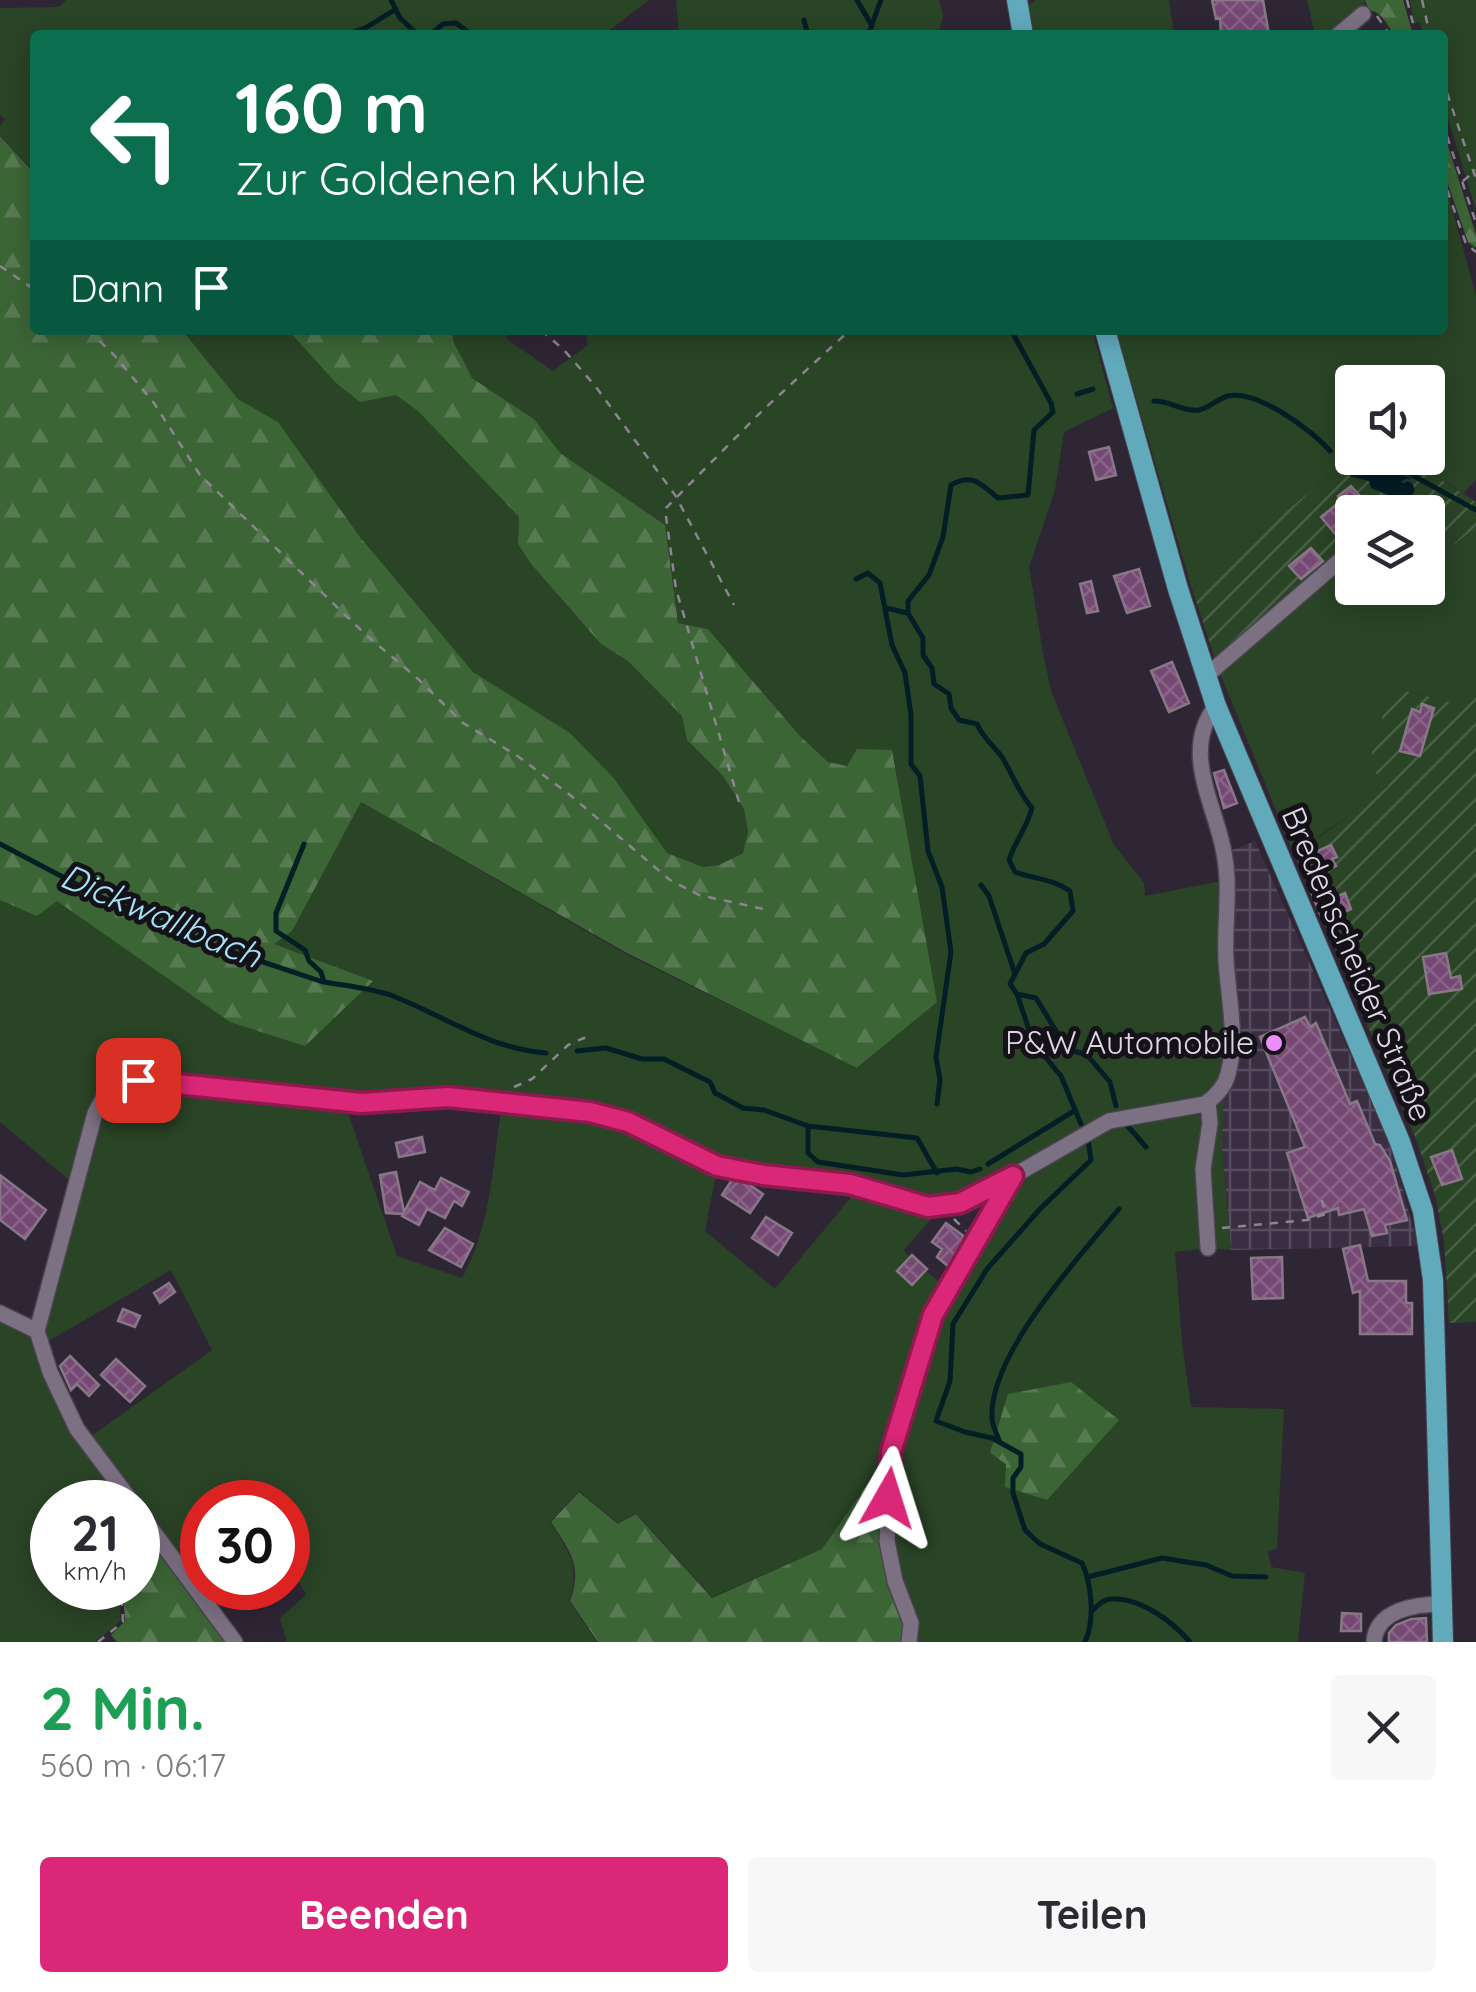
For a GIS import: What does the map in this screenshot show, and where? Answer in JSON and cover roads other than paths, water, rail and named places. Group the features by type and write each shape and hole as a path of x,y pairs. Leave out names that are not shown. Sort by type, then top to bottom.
{"main road":[{"path":"1017,0 1022,30"},
{"name":"Bredenscheider Straße","path":"1106,335 1216,706 1400,1142 1423,1211 1433,1280 1444,1642"}],"street":[{"path":"1344,30 1363,14"},
{"path":"1206,676 1335,565"},
{"path":"115,1480 77,1429 36,1331 47,1302 95,1113 102,1098 117,1086 130,1081 154,1081 362,1103 448,1097 602,1115 636,1126 717,1166 850,1184 928,1207 967,1200 1109,1121 1208,1102 1228,1078 1232,1038 1226,960 1226,864 1204,789 1201,754 1206,724 1216,706"},
{"path":"1208,1102 1210,1123 1203,1156 1208,1248"},
{"path":"909,1642 911,1622 894,1581 887,1541 891,1452 933,1315 1013,1176"},
{"path":"0,1313 36,1331"},
{"path":"160,1540 236,1642"},
{"path":"1374,1642 1374,1630 1385,1616 1423,1604 1442,1604"}],"water":[{"path":"1404,475 1410,478 1415,490 1412,495 1388,495 1371,488 1369,481 1349,476"}],"waterway":[{"path":"391,0 400,18 413,30"},
{"path":"857,0 872,26"},
{"path":"870,30 881,0"},
{"path":"360,30 396,9"},
{"path":"804,20 807,30"},
{"path":"436,30 443,24 456,23 465,30"},
{"path":"1014,335 1053,412 1034,430 1028,495 998,498 971,480 951,485 943,537 929,575 908,601 908,613 923,638 923,655 932,668 934,684 949,694 951,708 959,720 977,724 1032,808 1009,860 1015,872 1070,891 1073,911 1044,944 1026,953 1010,984 1033,1042 1061,1076 1081,1124"},
{"path":"1077,394 1093,389"},
{"path":"1154,401 1193,410 1240,395 1268,405 1297,423 1330,451"},
{"path":"1412,475 1476,510"},
{"path":"856,579 868,573 880,583 892,645 905,673 911,715 911,764 920,776 928,851 942,887 951,952 936,1057 940,1080 937,1104"},
{"path":"886,608 907,613"},
{"name":"Dickwallbach","path":"0,844 99,896 209,944 323,982"},
{"name":"Dickwallbach","path":"304,844 276,913 276,931 305,950 324,982 385,993 486,1038 546,1053"},
{"path":"981,885 989,896 1015,974"},
{"path":"1017,994 1036,998 1067,1049 1087,1055 1110,1082 1116,1106"},
{"name":"Dickwallbach","path":"577,1051 606,1048 642,1059 664,1059 710,1082 715,1093 743,1108 764,1110 808,1126 808,1153 818,1162 903,1175 980,1169"},
{"name":"Dickwallbach","path":"988,1164 1074,1111"},
{"path":"1125,1123 1146,1147"},
{"name":"Dickwallbach","path":"808,1126 917,1138 937,1173"},
{"path":"1085,1642 1091,1613 1082,1563 1040,1544 1025,1530 1013,1493 1013,1478 1021,1467 1021,1454 992,1438 936,1421 950,1381 953,1324 987,1269 1040,1209 1091,1160 1088,1140"},
{"path":"999,1440 992,1418 995,1393 1020,1336 1060,1279 1119,1209"},
{"path":"1088,1577 1162,1558 1206,1565 1232,1576 1266,1577"},
{"path":"1091,1612 1109,1599 1134,1602 1165,1619 1190,1642"}],"place":[{"name":"P&W Automobile","path":"1274,1043"}]}
